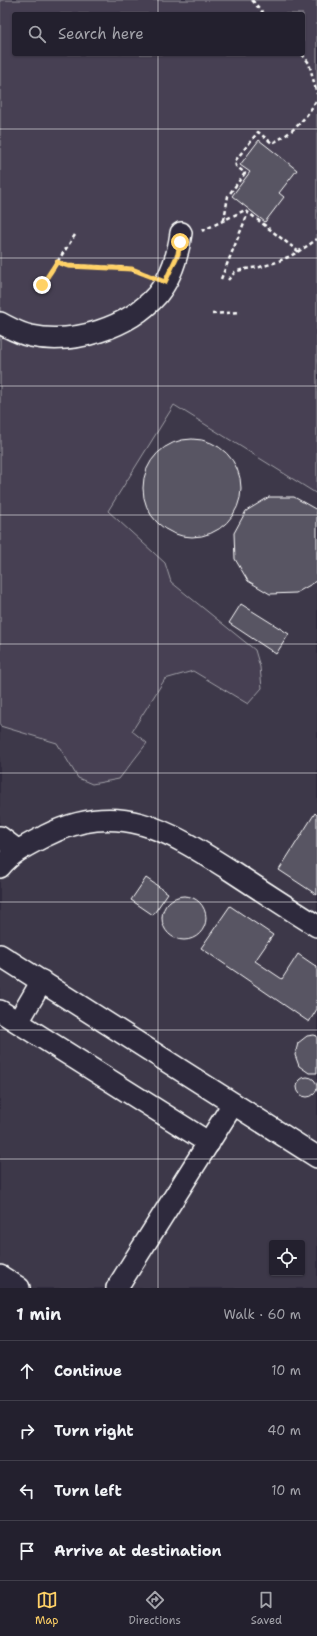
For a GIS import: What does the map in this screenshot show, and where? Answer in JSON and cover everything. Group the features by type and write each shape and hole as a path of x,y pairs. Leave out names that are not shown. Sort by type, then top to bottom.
{"lane":[{"path":"0,323 13,330 31,336 54,339 81,336 100,331 119,323 139,312 157,295 178,254 180,237"},
{"path":"0,866 17,850 58,830 92,819 116,819 141,823 183,840 317,926"},
{"path":"0,836 17,850"},
{"path":"0,955 317,1157"},
{"path":"18,1022 42,982"},
{"path":"0,1011 209,1143"},
{"path":"117,1288 233,1104"},
{"path":"0,1276 19,1288"}],"path":[{"path":"252,0 262,12"},
{"path":"303,56 309,64 317,94"},
{"path":"224,220 228,196 245,173 236,166 236,160 258,132 272,143 291,132 306,116 317,99"},
{"path":"180,237 245,210 300,252"},
{"path":"221,279 248,212"},
{"path":"42,285 75,235"},
{"path":"228,280 235,272 261,266 300,252 317,240"},
{"path":"56,262 68,266 132,269 165,282"},
{"path":"212,314 240,312"}],"shaded area":[{"path":"0,0 317,0 317,494 174,405 108,511 165,563 171,582 255,650 260,667 262,688 248,704 193,671 165,679 132,731 147,743 119,779 92,784 78,778 57,743 0,726"},
{"path":"149,376 317,470 317,1288 0,1288 0,697 47,527"}],"building":[{"path":"259,140 297,170 279,193 284,197 265,222 232,196 250,172 240,165"},
{"path":"192,439 211,442 227,453 238,469 241,488 238,507 227,523 211,534 192,537 173,534 157,523 146,507 143,488 146,469 157,453 173,442"},
{"path":"269,497 294,497 317,510 317,581 296,593 270,594 248,581 235,559 234,533 246,511"},
{"path":"241,604 289,634 276,654 229,623"},
{"path":"315,813 317,815 317,895 279,870"},
{"path":"146,878 168,893 153,915 131,900"},
{"path":"180,896 188,896 200,902 206,914 206,922 200,934 188,940 180,940 168,934 162,922 162,914 168,902"},
{"path":"230,906 273,935 255,961 282,979 298,954 317,967 317,1009 309,1022 201,948"},
{"path":"307,1036 317,1036 317,1073 309,1073 299,1066 295,1055 298,1043"},
{"path":"307,1077 314,1080 317,1087 314,1094 307,1097 300,1094 297,1087 300,1080"}],"route":[{"path":"42,285 57,262 68,266 132,269 165,282 178,254 180,242"}]}
